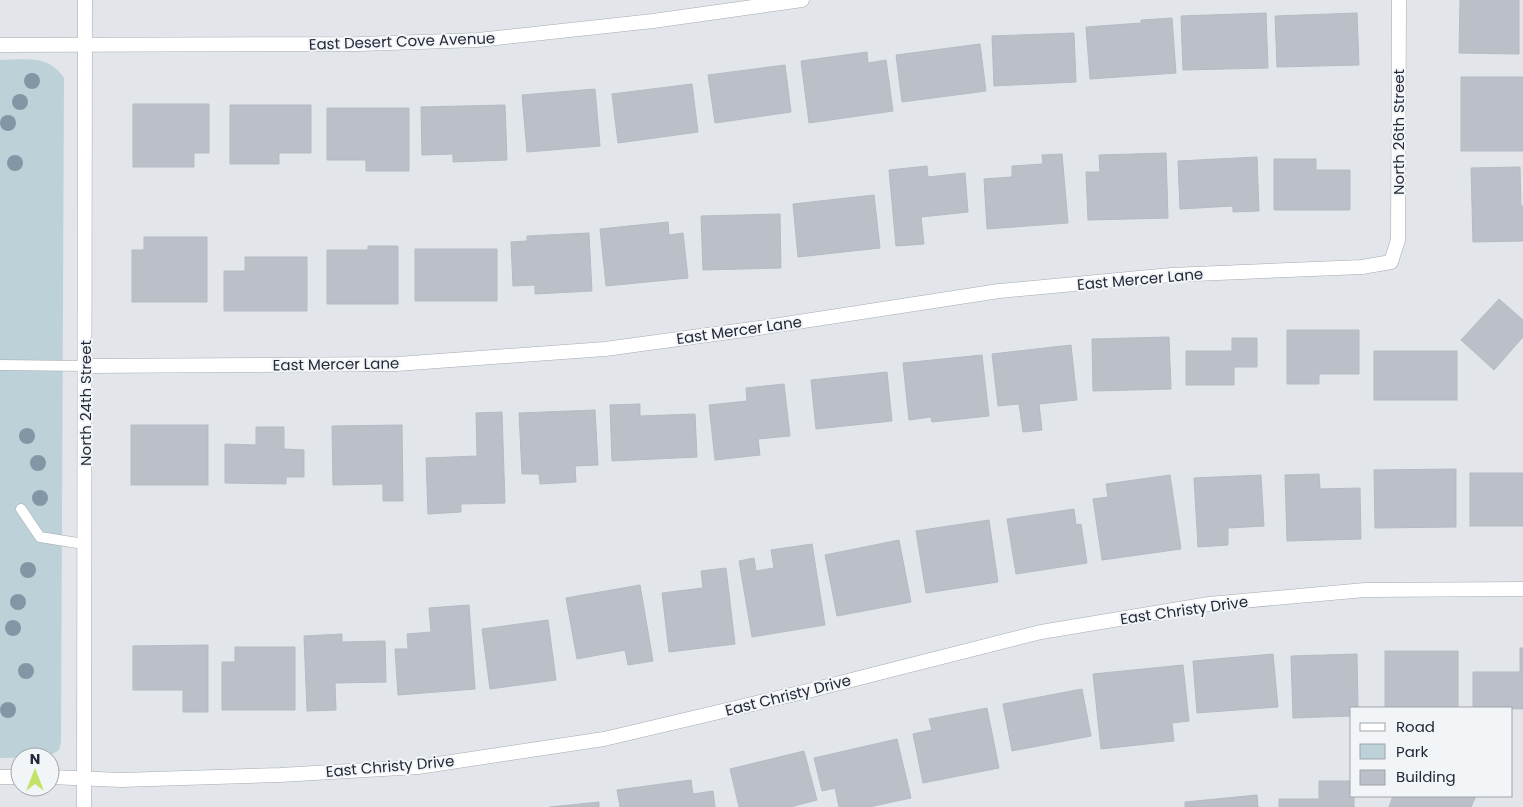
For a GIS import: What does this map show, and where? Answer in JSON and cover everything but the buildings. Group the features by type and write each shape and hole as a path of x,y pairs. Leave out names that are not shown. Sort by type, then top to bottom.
{"street":[{"name":"North 24th Street","path":"84,807 85,0"},
{"name":"East Desert Cove Avenue","path":"0,45 359,44 478,40 653,21 802,0"},
{"name":"North 26th Street","path":"1391,262 1398,240 1399,0"},
{"name":"East Mercer Lane","path":"85,366 398,364 605,350 769,327 999,291 1171,275 1362,267 1391,262"},
{"name":"East Christy Drive","path":"60,778 122,780 280,775 418,767 604,740 1042,632 1209,604 1365,590 1523,589"}],"lane":[{"path":"0,364 85,366"},
{"path":"21,509 40,537 84,544"}],"green space":[{"path":"27,59 51,65 64,78 61,742 60,747 10,747 10,758 0,758 0,60"}]}
